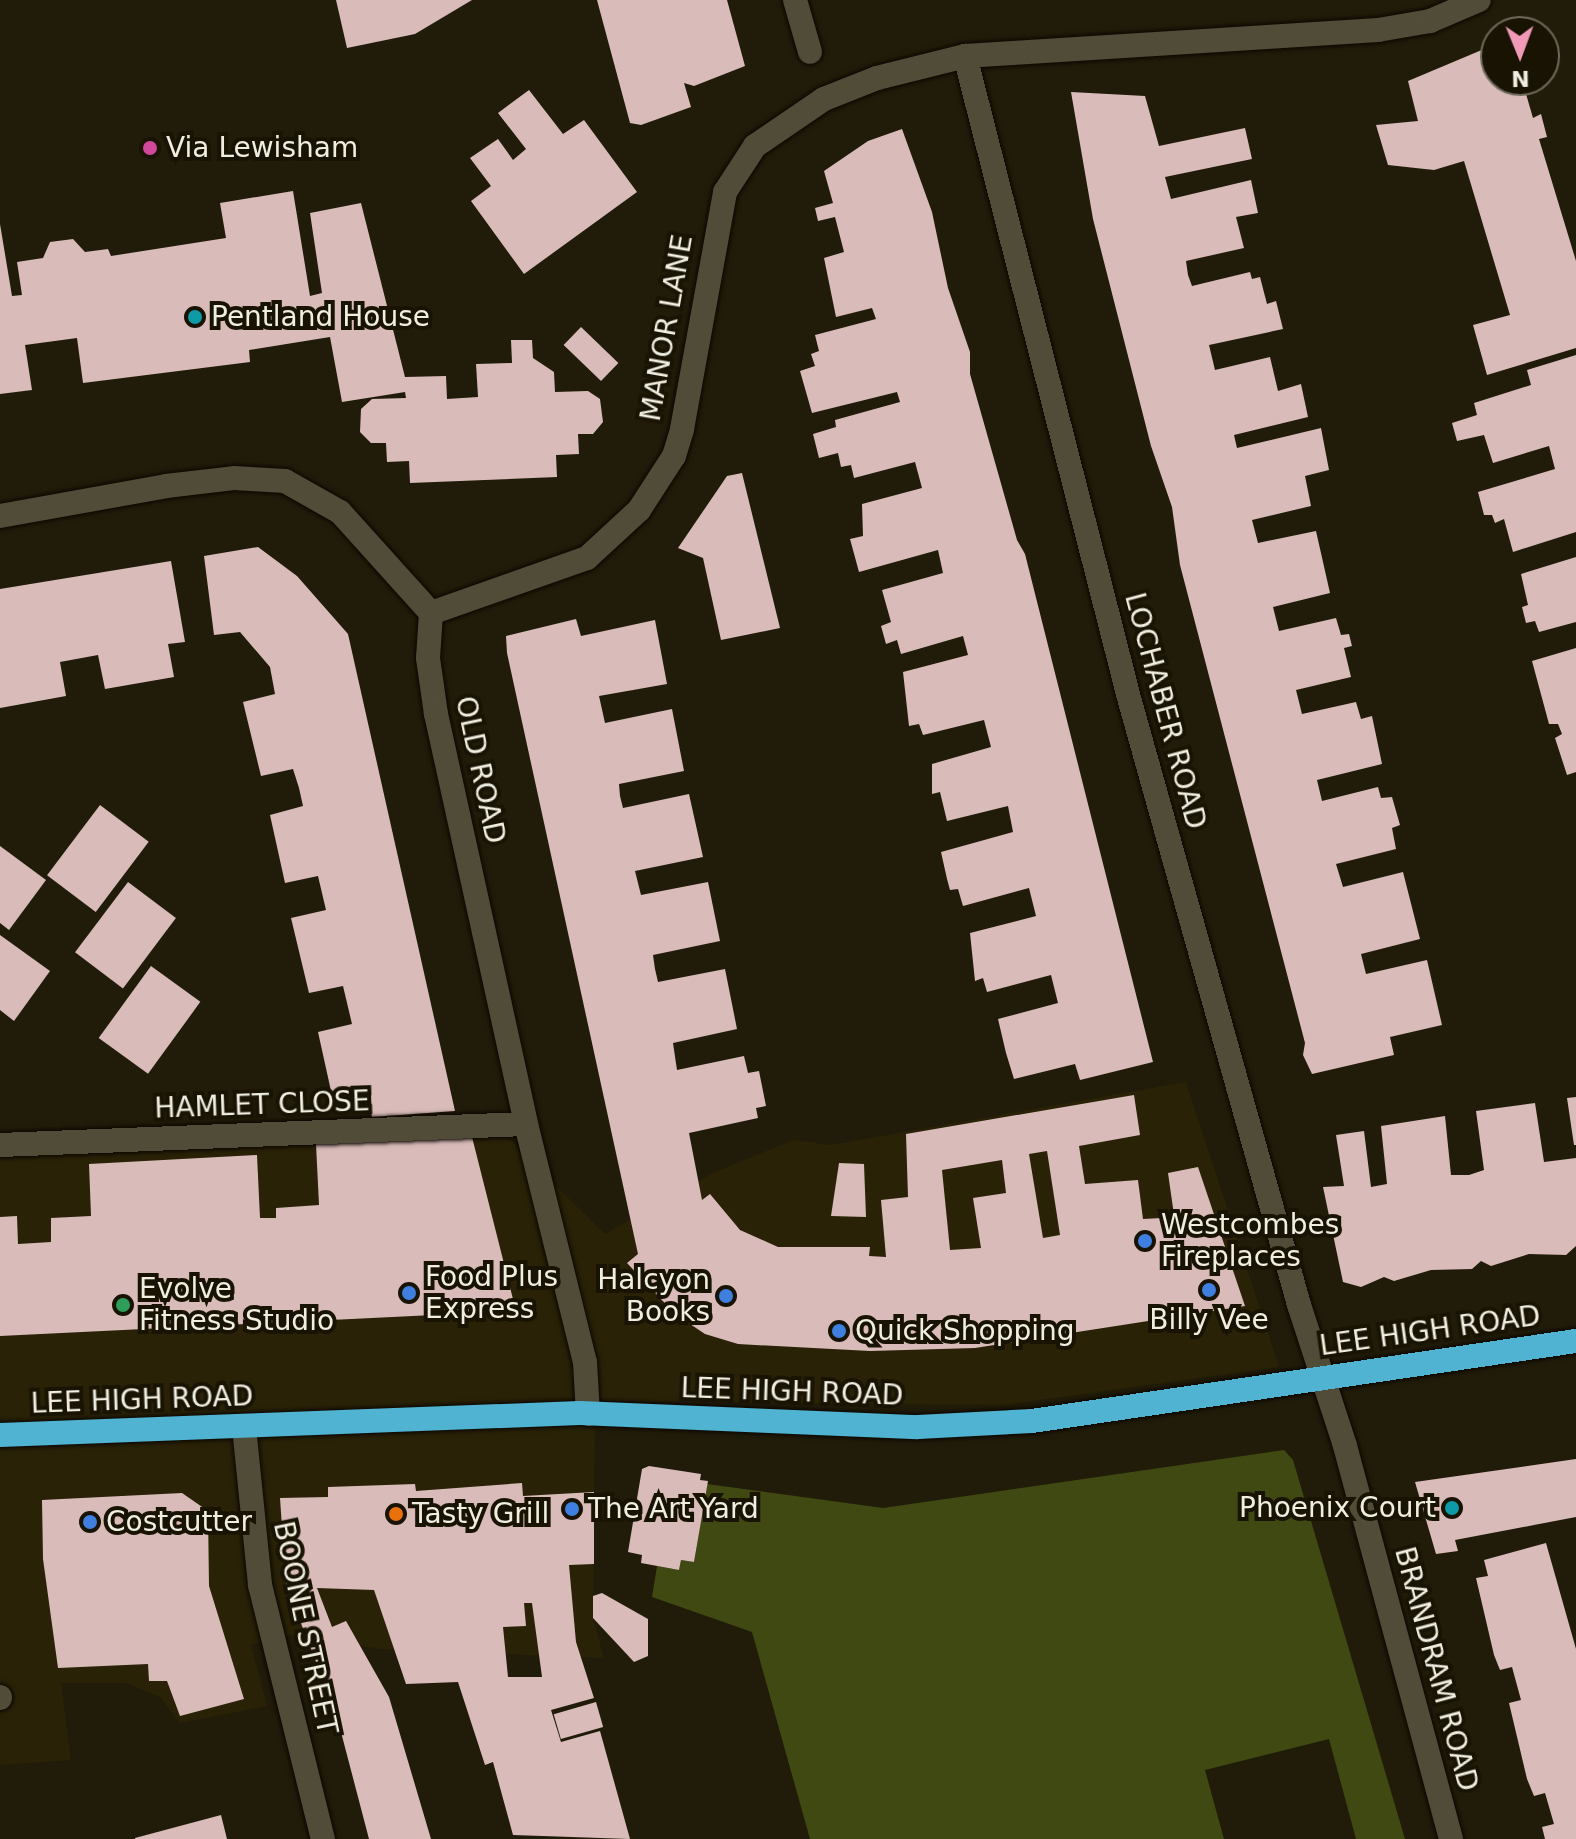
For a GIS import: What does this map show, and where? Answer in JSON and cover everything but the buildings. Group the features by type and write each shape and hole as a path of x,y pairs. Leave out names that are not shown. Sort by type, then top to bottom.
{"highway":[{"name":"LEE HIGH ROAD","path":"0,1435 588,1414 918,1427 1128,1410 1323,1377 1576,1341"}],"street":[{"path":"795,0 810,52"},
{"name":"MANOR LANE","path":"431,613 587,558 639,510 674,456 682,429 725,192 755,146 824,99 877,78 965,56 1378,30 1430,21 1479,0"},
{"name":"LOCHABER ROAD","path":"965,56 1129,698 1323,1377"},
{"path":"0,516 193,483 285,481 340,512 431,613"},
{"name":"OLD ROAD","path":"431,613 428,658 436,714 526,1124 585,1362 588,1414"},
{"name":"HAMLET CLOSE","path":"0,1145 526,1124"},
{"name":"BRANDRAM ROAD","path":"1323,1377 1451,1839"},
{"name":"BOONE STREET","path":"244,1427 260,1585 323,1839"}],"shaded area":[{"path":"1186,1082 1279,1367 1005,1405 595,1401 593,1618 604,1658 380,1649 291,1635 251,1645 267,1706 180,1723 160,1697 126,1683 61,1683 71,1760 0,1765 0,1143 501,1131 605,1234 713,1173 793,1140 831,1145"}],"green space":[{"path":"1284,1450 1293,1460 1405,1839 1356,1839 1329,1739 1205,1770 1224,1839 810,1839 752,1632 652,1597 657,1566 679,1570 681,1560 694,1562 707,1484 883,1508"}],"place":[{"name":"Via Lewisham","path":"150,148"},
{"name":"Pentland House","path":"195,317"},
{"name":"Westcombes Fireplaces","path":"1145,1241"},
{"name":"Billy Vee","path":"1209,1290"},
{"name":"Food Plus Express","path":"409,1293"},
{"name":"Halcyon Books","path":"726,1296"},
{"name":"Evolve Fitness Studio","path":"123,1305"},
{"name":"Quick Shopping","path":"839,1331"},
{"name":"Phoenix Court","path":"1452,1508"},
{"name":"The Art Yard","path":"572,1509"},
{"name":"Tasty Grill","path":"396,1514"},
{"name":"Costcutter","path":"90,1522"}]}
